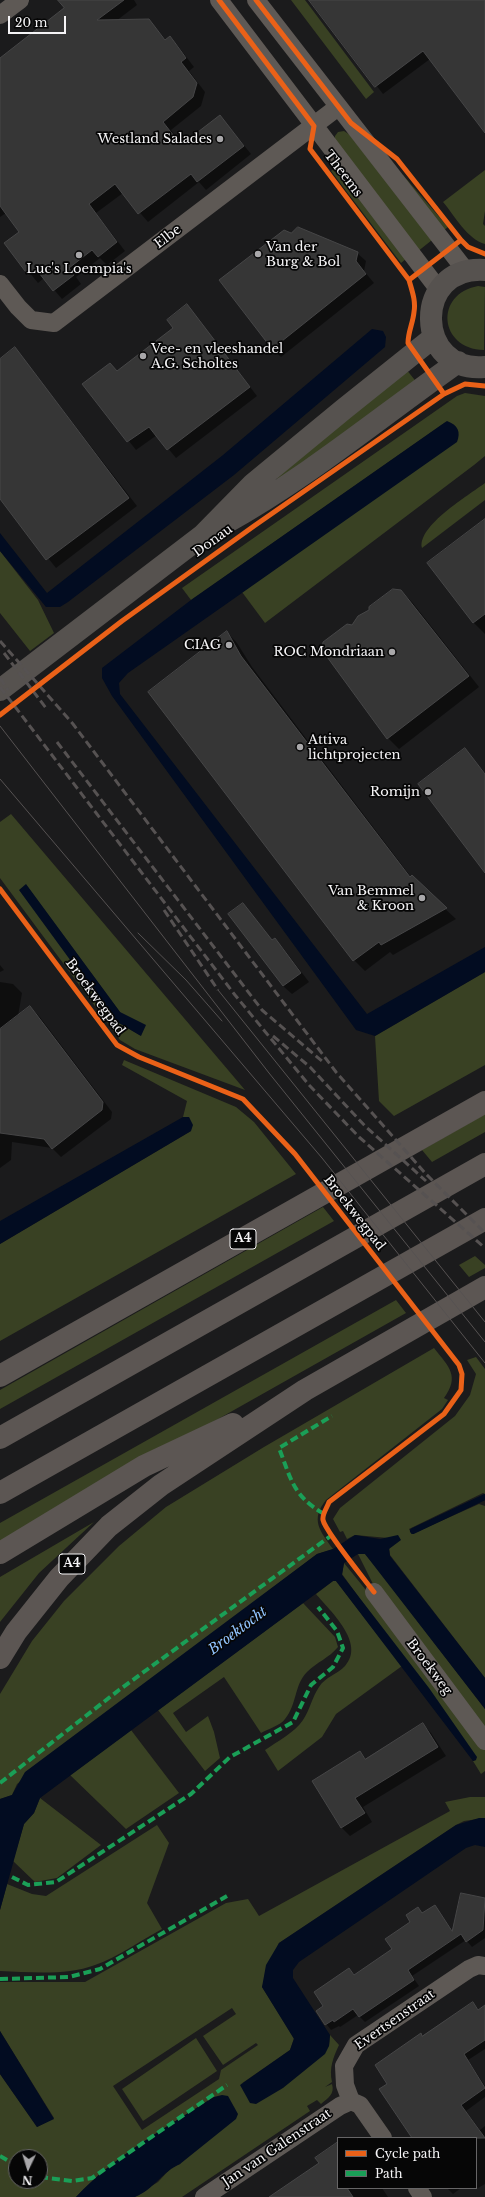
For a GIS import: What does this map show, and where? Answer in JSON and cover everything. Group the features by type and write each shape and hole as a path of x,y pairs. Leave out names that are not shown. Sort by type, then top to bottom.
{"highway":[{"name":"A4","path":"0,1376 485,1102"},
{"path":"0,1438 485,1164"},
{"path":"0,1493 485,1219"},
{"name":"A4","path":"0,1658 16,1632 59,1578 109,1526 161,1485 305,1390 485,1287"},
{"name":"A4","path":"0,1553 144,1466 305,1390"}],"main road":[{"path":"476,270 451,278 439,290 430,313 431,325 434,337 444,352 458,362 474,367 485,367"},
{"name":"Donau","path":"0,690 203,535 254,484 434,337"},
{"name":"Donau","path":"203,535 265,501 360,435 458,362"}],"street":[{"path":"0,15 20,0"},
{"name":"Theems","path":"219,0 439,290"},
{"path":"256,0 338,107 476,270"},
{"name":"Elbe","path":"0,284 18,307 31,320 54,323 338,107"},
{"name":"Broekweg","path":"374,1592 485,1741"},
{"name":"Evertsenstraat","path":"351,2101 345,2085 344,2066 356,2045 469,1969 478,1965 485,1966"},
{"path":"351,2101 360,2105 382,2137"},
{"name":"Jan van Galenstraat","path":"204,2197 340,2106 351,2101"},
{"path":"417,2189 423,2197"}],"green space":[{"path":"291,0 305,0 374,92 366,99"},
{"path":"344,131 350,135 432,240 417,252 335,144 335,136 338,132"},
{"path":"336,167 406,259 401,263 331,171"},
{"path":"485,170 485,211 483,224 485,226 485,244 473,238 467,232 443,202"},
{"path":"403,175 448,227 443,231 402,177"},
{"path":"478,286 485,287 484,350 469,347 458,341 451,331 448,321 449,310 454,299 464,291"},
{"path":"406,369 418,384 280,482 275,476"},
{"path":"465,393 485,396 485,456 265,623 242,592 299,552 447,421 191,600 182,588 457,396"},
{"path":"485,483 485,500 422,548 423,539 427,530 457,503"},
{"path":"0,551 38,600 54,633 30,651 0,613"},
{"path":"11,814 245,1090 135,1049 120,1040 0,878 0,822","holes":["26,885 120,1012 141,1036 114,1020"]},
{"path":"485,972 485,1065 394,1116 379,1101 375,1036"},
{"path":"124,1060 236,1107 254,1122 296,1174 0,1341 0,1244 191,1131 189,1117 183,1117 187,1101 122,1065"},
{"path":"485,1114 485,1132 432,1162 422,1150"},
{"path":"323,1207 334,1221 0,1409 0,1390"},
{"path":"475,1256 485,1265 485,1268 469,1277 459,1265"},
{"path":"396,1300 406,1313 0,1542 0,1523"},
{"path":"434,1348 451,1372 451,1384 444,1398 448,1400 442,1409 326,1500 321,1507 318,1520 324,1537 333,1549 317,1554 17,1784 12,1795 0,1799 0,1694 32,1641 64,1601 119,1546 166,1507 264,1447"},
{"path":"476,1357 485,1369 485,1494 483,1493 409,1529 412,1534 479,1504 485,1506 485,1678 390,1555 388,1538 355,1535 347,1539 343,1531 340,1532 333,1519 340,1508 455,1416 470,1395 476,1374 467,1360"},
{"path":"94,1522 39,1573 0,1622 0,1577"},
{"path":"358,1554 365,1554 377,1568 485,1709 485,1735 373,1584"},
{"path":"344,1563 387,1616 485,1749 485,1771 481,1774 473,1761 476,1760 342,1574"},
{"path":"333,1581 336,1581 402,1666 336,1714 322,1737 278,1771 265,1750 299,1725 322,1684 342,1669 350,1657 351,1647 349,1638 344,1628 316,1594"},
{"path":"303,1603 335,1637 338,1647 303,1677 297,1689 292,1708 283,1721 261,1733 224,1677 173,1713 186,1732 208,1716 214,1732 220,1758 205,1771 158,1710"},
{"path":"131,1730 179,1793 126,1829 70,1775"},
{"path":"470,1797 485,1797 485,1818 464,1821 456,1825 279,1943 262,1987 294,2038 290,2050 241,2084 329,2046 330,2035 339,2045 332,2063 332,2082 325,2087 332,2084 333,2090 326,2100 321,2104 317,2100 307,2106 310,2111 182,2197 134,2197 158,2182 171,2168 180,2164 214,2097 124,2155 91,2182 76,2197 0,2197 0,2074 37,2127 54,2118 0,2031 0,1982 85,1982 226,1903 248,1899 259,1916 450,1811 445,1802","holes":["232,2008 236,2014 203,2036 223,2065 256,2043 258,2045 221,2070 219,2079 142,2130 113,2086"]},
{"path":"40,1798 101,1845 57,1878 35,1882 13,1861 24,1824 34,1813"},
{"path":"157,1825 169,1843 147,1903 162,1929 112,1958 84,1968 60,1972 0,1971 0,1910 7,1884 32,1894 46,1896"},
{"path":"196,2038 217,2071 143,2121 122,2089"}],"water":[{"path":"372,329 383,331 386,337 385,347 234,475 60,607 46,607 0,551 0,533 47,593 223,455"},
{"path":"447,421 458,429 459,435 457,442 128,673 119,683 120,694 367,1014 485,947 485,972 375,1036 356,1030 112,696 102,678 102,668 191,600"},
{"path":"26,884 120,1012 146,1025 141,1036 114,1020 19,890"},
{"path":"183,1117 189,1117 193,1125 191,1131 0,1244 0,1221"},
{"name":"Broektocht","path":"355,1535 380,1539 398,1535 401,1540 389,1549 390,1556 485,1678 485,1709 365,1554 358,1554 344,1563 342,1575 429,1688 477,1757 476,1760 473,1761 336,1581 333,1581 40,1798 34,1813 24,1824 0,1910 0,1799 12,1795 25,1772 317,1554 333,1549"},
{"path":"479,1818 485,1818 485,1847 475,1845 466,1848 299,1962 293,1970 293,1978 330,2035 329,2046 325,2054 283,2088 256,2104 250,2103 240,2085 290,2050 294,2039 262,1987 266,1965 279,1943 456,1825"},
{"path":"0,2031 54,2119 37,2127 0,2074"},
{"path":"222,2095 228,2096 238,2114 236,2119 180,2164 168,2171 147,2190 135,2197 76,2197 107,2168 124,2155 214,2097"}],"building":[{"path":"58,0 124,0 97,20 149,19 165,40 170,36 186,58 181,62 197,83 193,97 163,122 181,145 220,115 244,146 197,182 191,174 138,214 115,184 89,204 117,242 98,257 92,250 69,268 74,275 53,291 36,269 28,275 4,243 19,232 0,206 0,58 64,8"},
{"path":"309,0 485,0 485,133 423,51 375,87"},
{"path":"298,227 358,252 356,261 366,274 272,349 219,280 284,230 291,233"},
{"path":"187,304 250,387 167,450 149,427 127,442 82,384 110,363 117,371 173,328 167,320"},
{"path":"15,347 129,498 46,560 0,499 0,359"},
{"path":"485,519 485,614 473,623 427,563"},
{"path":"393,589 401,590 469,676 387,739 322,650 323,642 347,624 352,625 358,616 369,610 369,607"},
{"path":"227,631 241,656 410,877 412,875 447,908 381,945 379,942 353,961 148,692"},
{"path":"465,748 485,774 485,873 418,784"},
{"path":"243,903 272,940 275,938 301,973 283,986 228,914"},
{"path":"30,1006 103,1102 102,1110 52,1149 44,1139 0,1133 0,1029"},
{"path":"423,1723 438,1747 355,1798 365,1813 341,1828 312,1781 360,1751 365,1759"},
{"path":"461,1893 485,1898 483,1930 466,1942 461,1934 408,1970 414,1980 359,2017 353,2009 334,2022 333,2020 325,2025 316,2011 323,2006 314,1992 349,1968 354,1975 392,1949 385,1939 410,1922 406,1915 418,1907 422,1913 435,1905 452,1931"},
{"path":"473,2002 478,2010 485,2005 485,2040 464,2054 485,2088 461,2105 485,2138 411,2137 379,2089 387,2084 375,2065 421,2033 422,2036"},
{"path":"337,2143 337,2189 348,2189 353,2197 269,2197 319,2163 315,2158"}],"waterway":[{"path":"413,1531 485,1497"}],"tram line":[{"path":"0,726 269,1073 485,1342"},
{"path":"0,779 322,1158 485,1363"},
{"path":"138,933 186,980 222,1021"},
{"path":"218,990 485,1322"}],"railway":[{"path":"0,641 73,724 336,1072 426,1174 483,1231"},
{"path":"4,653 46,708"},
{"path":"0,678 8,690"},
{"path":"0,687 235,995 309,1085 359,1137 485,1248"},
{"path":"57,742 262,1010 323,1062"},
{"path":"164,910 218,990"},
{"path":"273,1036 310,1067 365,1126 426,1181"}],"marked path":[{"path":"324,1514 306,1500 294,1486 279,1448 332,1416"},
{"path":"0,1783 119,1690 332,1535"},
{"path":"12,1877 28,1885 56,1882 191,1794 230,1757 293,1722 311,1685 333,1667 343,1648 337,1631 318,1607"},
{"path":"0,1979 69,1977 100,1969 227,1896"},
{"path":"48,2178 72,2181 92,2178 227,2085"},
{"path":"0,2156 8,2160"}],"cycle path":[{"path":"219,0 314,126 310,149 409,280"},
{"path":"256,0 351,123 397,159 461,240"},
{"path":"485,254 468,247 461,240 409,280 414,308 408,343 444,394 465,384 485,386"},
{"path":"0,715 122,621 254,526 444,394"},
{"name":"Broekwegpad","path":"0,889 117,1045 139,1057 243,1099 295,1154 459,1365 462,1374 461,1390 444,1414 329,1502 324,1513 323,1520 325,1526 374,1592"}],"place":[{"name":"Westland Salades","path":"220,139"},
{"name":"Van der Burg & Bol","path":"258,254"},
{"name":"Luc's Loempia's","path":"79,255"},
{"name":"Vee- en vleeshandel A.G. Scholtes","path":"143,356"},
{"name":"CIAG","path":"229,645"},
{"name":"ROC Mondriaan","path":"392,652"},
{"name":"Attiva lichtprojecten","path":"300,747"},
{"name":"Romijn","path":"428,792"},
{"name":"Van Bemmel & Kroon","path":"422,898"}]}
